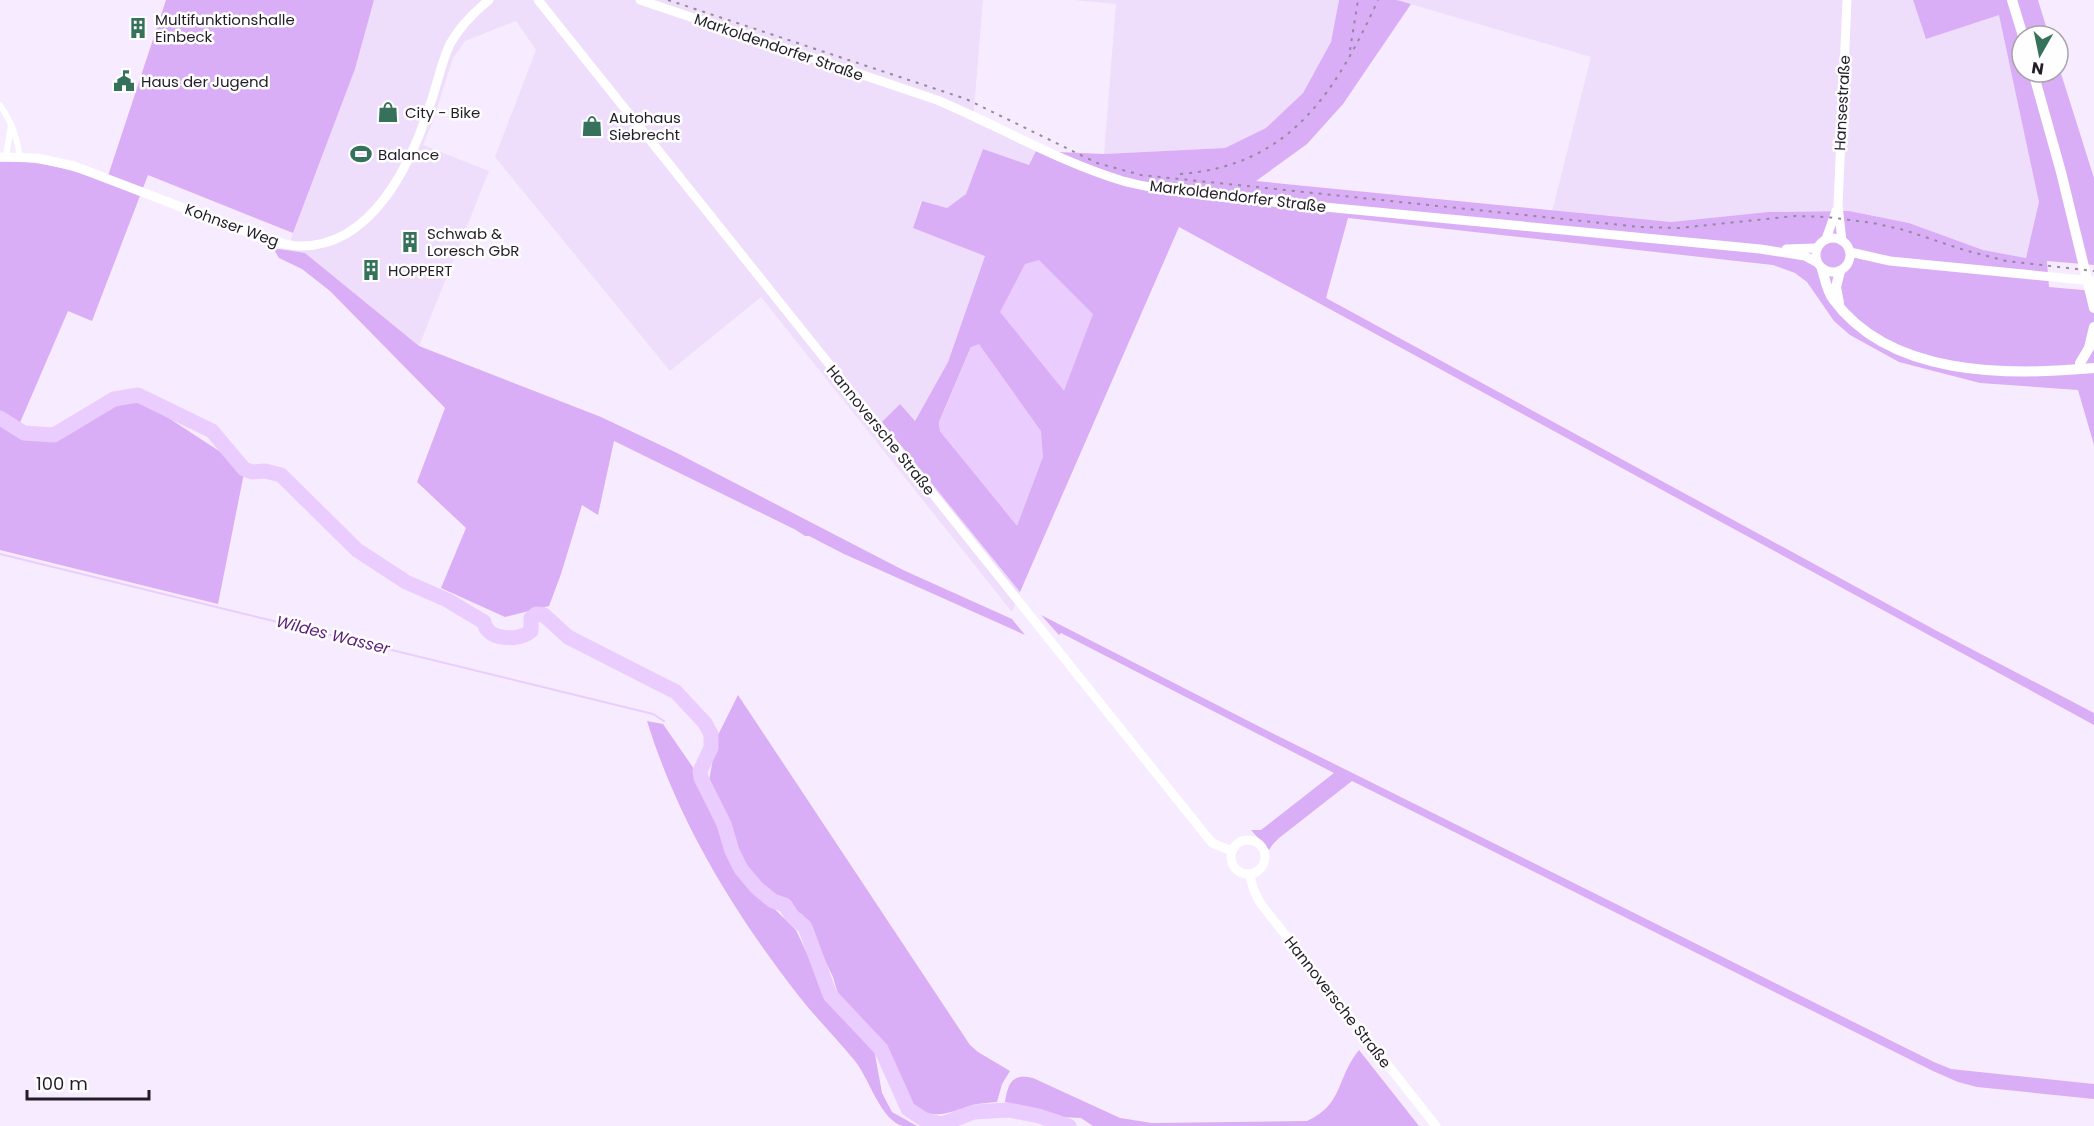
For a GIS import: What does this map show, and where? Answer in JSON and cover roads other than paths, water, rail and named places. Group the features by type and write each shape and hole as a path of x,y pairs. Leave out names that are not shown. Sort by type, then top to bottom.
{"main road":[{"name":"Kohnser Weg","path":"3,157 20,156 74,166 265,239 288,245 303,246 339,238 357,229 368,219 397,179 429,108 450,45 463,23 489,0"},
{"name":"Hannoversche Straße","path":"538,0 1212,843 1232,851 1232,861 1236,869 1249,874 1261,904 1436,1126"},
{"name":"Markoldendorfer Straße","path":"640,0 937,100 981,118 1077,164 1125,181 1201,195 1760,249 1805,256 1819,266"},
{"name":"Hansestraße","path":"1842,241 1838,206 1847,0"},
{"path":"2012,0 2019,24"},
{"path":"2036,84 2061,172 2094,308"},
{"name":"Hansestraße","path":"1826,239 1838,206"},
{"path":"1890,261 1850,252 1837,238 1826,239 1816,248 1819,266 1830,293 1839,306 1861,330 1887,345 1915,356 1951,365 1987,370 2022,373 2094,368"},
{"name":"Markoldendorfer Straße","path":"1760,249 1816,248"},
{"path":"1839,306 1836,287 1850,252"},
{"path":"1819,266 1834,272 1860,261 1890,261 2094,281"},
{"path":"2080,363 2089,348 2094,327"},
{"path":"2058,370 2094,360"},
{"path":"1232,851 1237,844 1245,840 1254,841 1261,846 1264,851 1264,861 1259,870 1249,874"}],"street":[{"path":"0,105 11,125 20,156"},
{"path":"3,157 11,125"}],"waterway":[{"path":"0,418 24,433 54,435 114,399 138,395 212,431 244,469 281,475 357,550 406,582 447,600 484,622 490,633 511,638 526,635 531,631 531,618 536,614 544,615 568,637 676,692 705,723 711,734 711,748 700,771 701,778 724,824 732,851 741,869 757,888 773,901 785,905 792,916 805,927 830,995 881,1049 908,1109 925,1120 942,1124 974,1112 1009,1110 1039,1116 1069,1126"},
{"name":"Wildes Wasser","path":"0,554 653,714 664,721"}],"railway":[{"path":"668,0 966,99 1097,163 1141,175 1640,227 1679,228 1795,216 1827,217 1904,230 2006,261 2094,271"},
{"path":"1350,50 1358,0"},
{"path":"1180,174 1219,168 1252,156 1280,139 1305,118 1326,93 1345,64 1378,0"}],"place":[{"name":"Multifunktionshalle Einbeck","path":"138,28"},
{"name":"Haus der Jugend","path":"124,81"},
{"name":"City - Bike","path":"388,112"},
{"name":"Autohaus Siebrecht","path":"592,126"},
{"name":"Balance","path":"361,154"},
{"name":"Schwab & Loresch GbR","path":"410,242"},
{"name":"HOPPERT","path":"371,270"}]}
